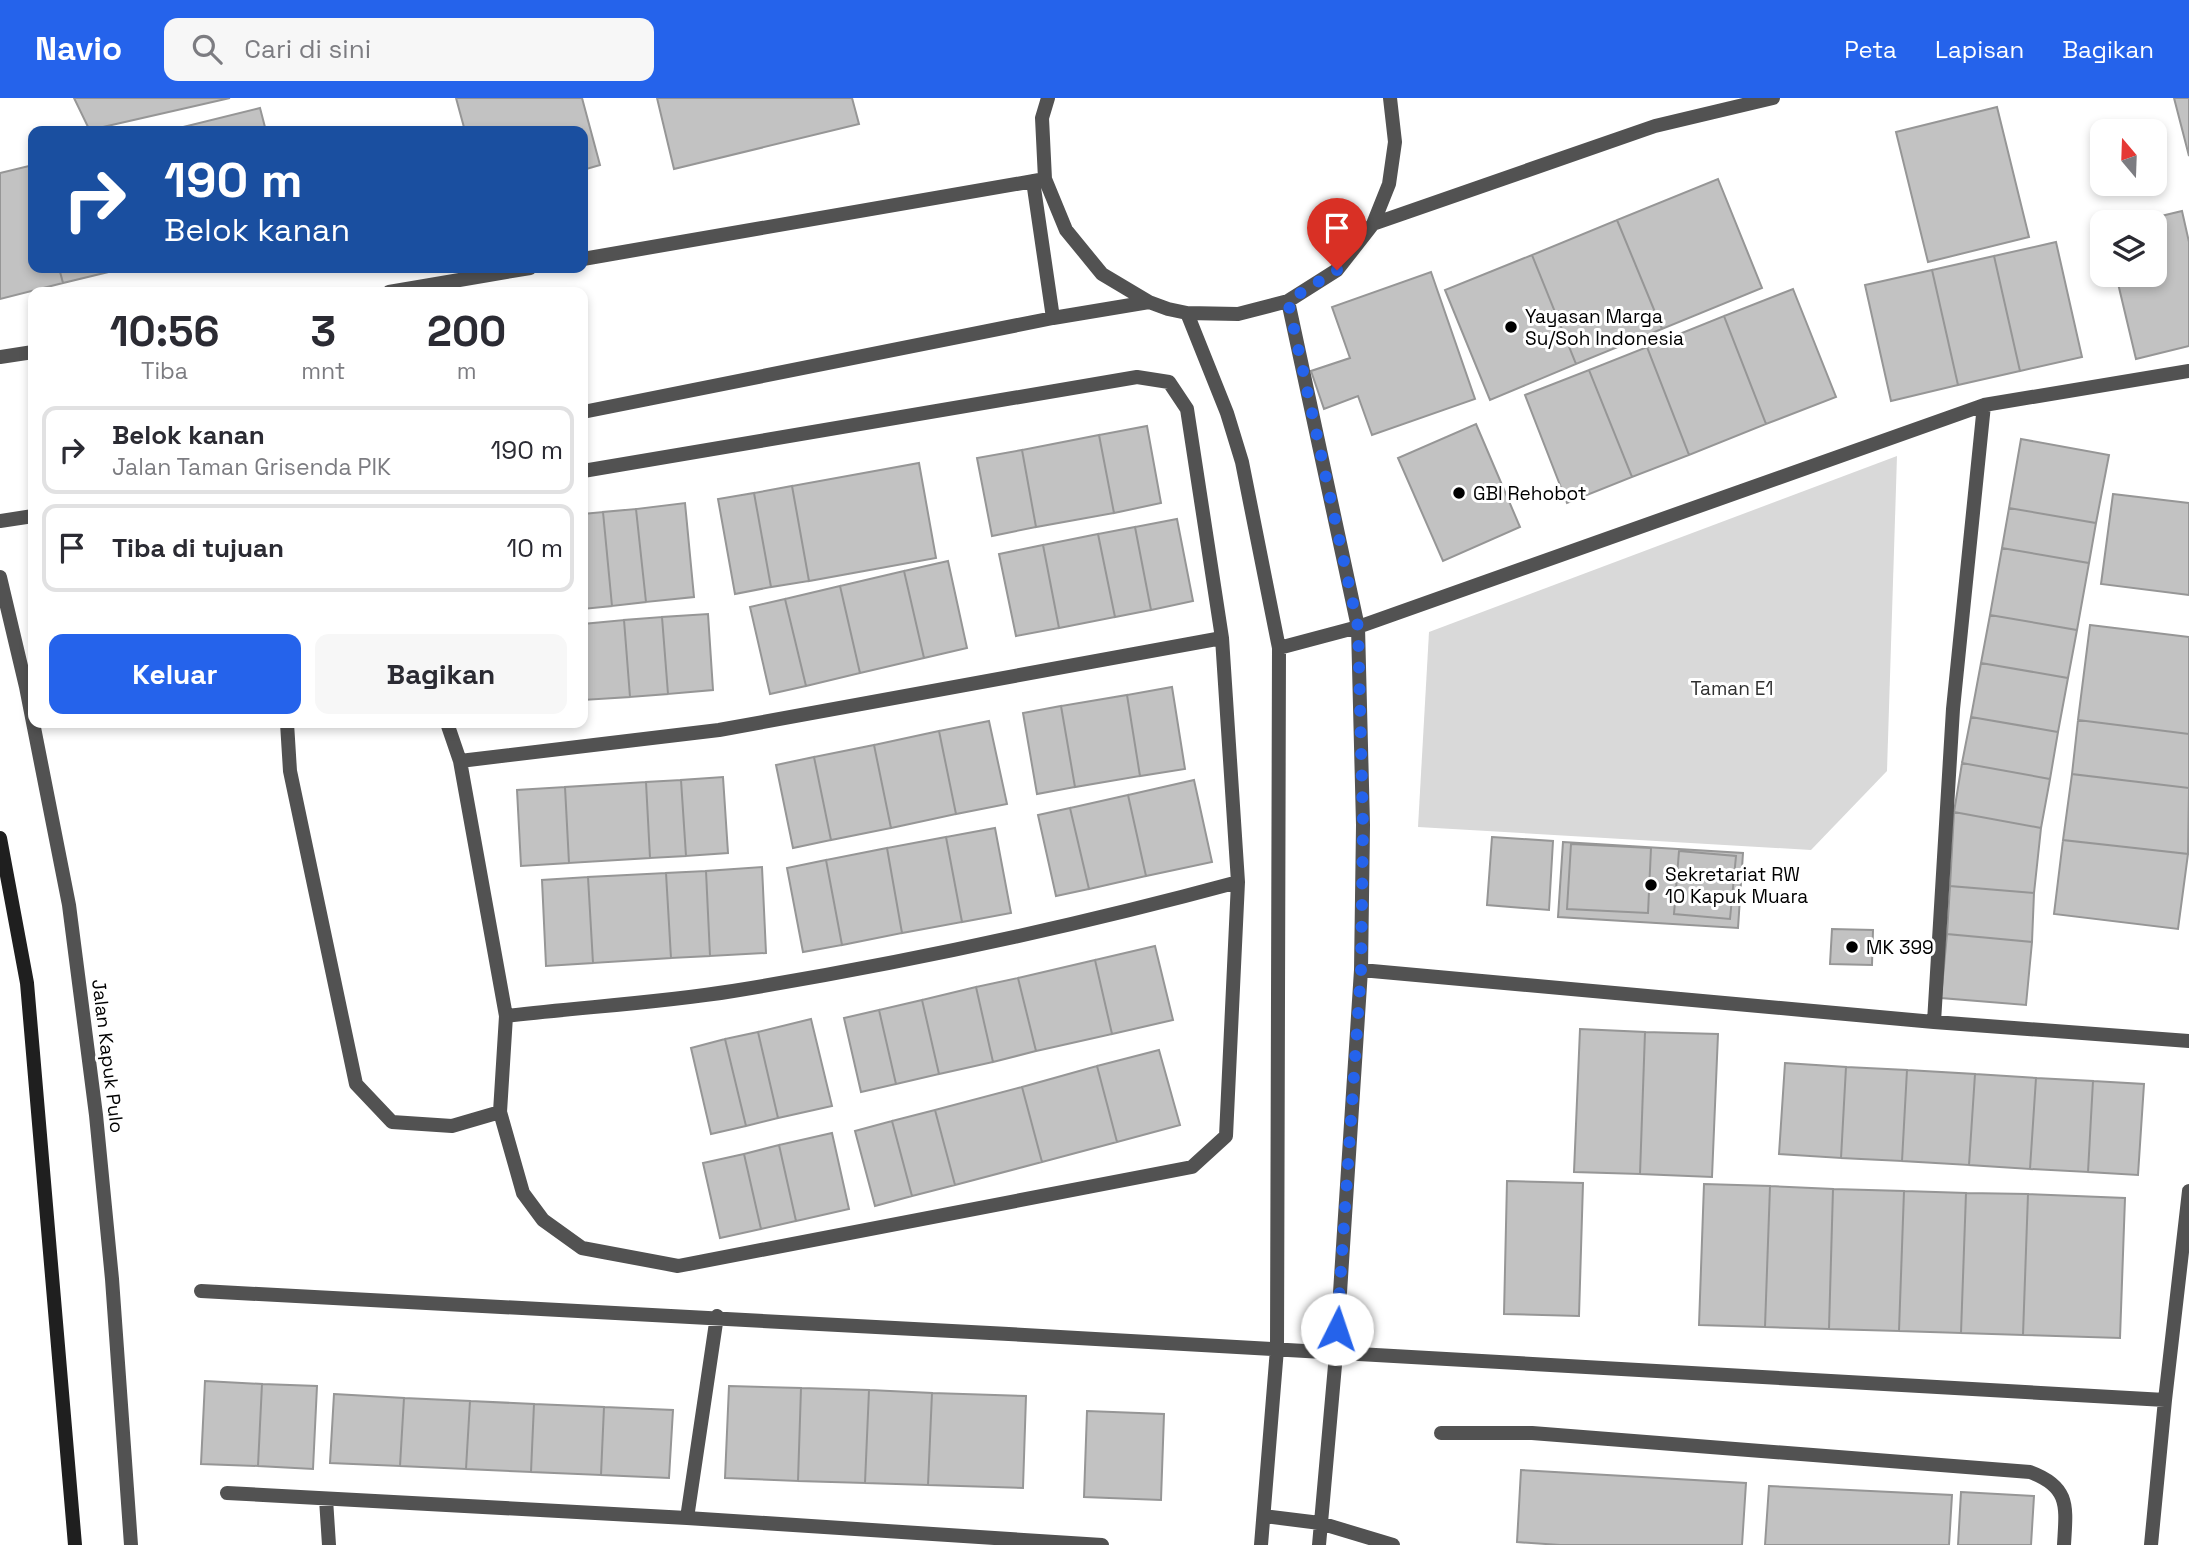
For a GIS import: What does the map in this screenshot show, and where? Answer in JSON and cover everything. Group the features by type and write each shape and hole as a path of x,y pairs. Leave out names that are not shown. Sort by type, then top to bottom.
{"main road":[{"path":"0,838 27,983 75,1545"}],"street":[{"path":"1048,98 1042,118 1039,180 1053,318"},
{"path":"1039,180 1066,230 1102,274 1149,302 1187,313 1238,314 1288,301 1337,270 1373,224 1389,184 1395,142 1390,98"},
{"path":"1373,224 1655,126 1773,98"},
{"path":"588,258 1039,180"},
{"path":"418,287 501,273"},
{"path":"1288,301 1358,627 1363,825 1361,970 1336,1354 1319,1545"},
{"path":"588,411 1053,318 1149,302"},
{"path":"1187,313 1227,414 1242,463 1279,648 1277,1349 1261,1545"},
{"path":"0,357 28,353"},
{"path":"1279,648 1358,627 1984,405 2189,372"},
{"path":"449,728 460,761 506,1016 500,1112 523,1193 543,1220 582,1248 678,1266 1192,1167 1226,1136 1238,882 1222,638 1188,409 1169,382 1137,377 588,470"},
{"path":"1934,1022 1953,709 1984,405"},
{"path":"0,521 28,517"},
{"name":"Jalan Kapuk Pulo","path":"0,577 28,697"},
{"path":"460,761 719,730 1222,638"},
{"name":"Jalan Kapuk Pulo","path":"34,728 69,905 100,1156 112,1279 131,1545"},
{"path":"287,728 290,771 356,1084 392,1122 452,1126 500,1112"},
{"path":"506,1016 732,991 976,946 1167,902 1238,882"},
{"path":"1361,970 1934,1022 2189,1041"},
{"path":"2151,1545 2189,1191"},
{"path":"201,1291 717,1316 2165,1400"},
{"path":"687,1518 717,1316"},
{"path":"1441,1433 1532,1433 2031,1472 2049,1479 2061,1493 2066,1511 2064,1545"},
{"path":"227,1493 687,1518 1102,1545"},
{"path":"326,1499 328,1545"},
{"path":"1264,1516 1320,1523 1393,1545"}],"green space":[{"name":"Taman E1","path":"1897,456 1887,771 1811,850 1418,827 1429,632"}],"building":[{"path":"74,98 230,98 107,126 88,126"},
{"path":"456,98 582,98 600,165 588,169 588,126 464,126"},
{"path":"657,98 852,98 859,124 674,169"},
{"path":"2174,98 2189,98 2189,156"},
{"path":"1997,107 2029,237 1928,262 1896,132"},
{"path":"260,108 265,126 187,126"},
{"path":"28,166 28,273 60,273 63,283 47,287 28,287 28,292 0,299 0,173"},
{"path":"1718,179 1762,288 1662,329 1617,220"},
{"path":"2182,211 2189,242 2189,346 2136,359 2119,287 2167,287 2167,215"},
{"path":"1617,220 1662,329 1576,364 1532,255"},
{"path":"2056,242 2082,357 2020,371 1994,256"},
{"name":"Yayasan Marga Su/Soh Indonesia","path":"1532,255 1576,364 1490,400 1445,290"},
{"path":"1994,256 2020,371 1958,385 1932,270"},
{"path":"1932,270 1958,385 1891,401 1865,285"},
{"path":"1431,272 1475,399 1372,435 1358,396 1324,409 1311,371 1350,358 1332,307"},
{"path":"60,273 104,273 63,283"},
{"path":"1793,289 1836,397 1766,424 1724,316"},
{"path":"1724,316 1766,424 1689,455 1647,347"},
{"path":"1647,347 1689,455 1632,477 1589,370"},
{"path":"1589,370 1632,477 1567,503 1525,395"},
{"name":"GBI Rehobot","path":"1476,424 1520,527 1443,561 1398,458"},
{"path":"1147,426 1161,503 1114,513 1099,435"},
{"path":"1099,435 1114,513 1036,527 1022,450"},
{"path":"2021,439 2109,455 2096,523 2009,508"},
{"path":"1022,450 1036,527 992,536 977,458"},
{"path":"919,463 936,558 809,581 792,486"},
{"path":"792,486 809,581 771,587 754,493"},
{"path":"754,493 771,587 735,594 718,499"},
{"path":"2113,494 2189,503 2189,595 2101,584"},
{"path":"685,503 694,597 646,602 636,509"},
{"path":"2009,508 2096,523 2089,563 2002,548"},
{"path":"636,509 646,602 612,606 603,512"},
{"path":"603,512 612,606 588,608 588,514"},
{"path":"1177,519 1193,601 1151,610 1135,527"},
{"path":"1135,527 1151,610 1115,617 1098,534"},
{"path":"1098,534 1115,617 1059,628 1043,545"},
{"path":"1043,545 1059,628 1016,636 999,554"},
{"path":"2002,548 2089,563 2077,630 1990,615"},
{"path":"948,561 967,648 924,658 904,571"},
{"path":"904,571 924,658 860,673 840,586"},
{"path":"840,586 860,673 806,686 785,599"},
{"path":"785,599 806,686 770,694 750,607"},
{"path":"708,614 713,690 668,694 662,617"},
{"path":"1990,615 2077,630 2068,678 1981,663"},
{"path":"662,617 668,694 630,697 624,620"},
{"path":"624,620 630,697 588,700 588,624"},
{"path":"2090,625 2189,637 2189,734 2078,720"},
{"path":"1981,663 2068,678 2058,732 1971,717"},
{"path":"1172,687 1185,769 1140,776 1127,695"},
{"path":"1127,695 1140,776 1075,787 1061,706"},
{"path":"1061,706 1075,787 1037,794 1023,713"},
{"path":"1971,717 2058,732 2050,779 1962,763"},
{"path":"2078,720 2189,734 2189,788 2072,774"},
{"path":"989,721 1007,804 956,814 939,731"},
{"path":"939,731 956,814 891,828 874,745"},
{"path":"874,745 891,828 831,840 814,757"},
{"path":"814,757 831,840 793,848 776,765"},
{"path":"1962,763 2050,779 2041,828 1954,812"},
{"path":"2072,774 2189,788 2188,854 2063,840"},
{"path":"723,777 728,853 686,856 681,780"},
{"path":"681,780 686,856 650,858 646,782"},
{"path":"1194,780 1212,862 1146,876 1128,795"},
{"path":"646,782 650,858 569,863 565,787"},
{"path":"565,787 569,863 521,866 517,790"},
{"path":"1128,795 1146,876 1089,889 1070,808"},
{"path":"1070,808 1089,889 1056,896 1038,815"},
{"path":"1954,812 2041,828 2034,893 1950,886"},
{"path":"995,828 1011,913 962,922 946,837"},
{"path":"946,837 962,922 902,933 887,848"},
{"path":"1492,837 1553,841 1549,910 1487,905"},
{"path":"2063,840 2188,854 2178,929 2054,914"},
{"name":"Sekretariat RW 10 Kapuk Muara","path":"1563,842 1743,853 1738,928 1558,917"},
{"path":"1571,844 1651,848 1648,913 1567,909"},
{"path":"887,848 902,933 842,945 826,860"},
{"path":"1679,851 1736,856 1730,919 1674,914"},
{"path":"826,860 842,945 803,952 787,868"},
{"path":"762,867 766,953 710,956 706,871"},
{"path":"706,871 710,956 671,958 666,873"},
{"path":"666,873 671,958 593,963 588,877"},
{"path":"588,877 593,963 546,966 542,880"},
{"path":"1950,886 2034,893 2032,942 1947,934"},
{"name":"MK 399","path":"1832,929 1873,930 1872,965 1830,964"},
{"path":"1947,934 2032,942 2026,1005 1941,998"},
{"path":"1155,946 1173,1020 1112,1034 1095,960"},
{"path":"1095,960 1112,1034 1036,1051 1018,978"},
{"path":"1018,978 1036,1051 993,1062 976,987"},
{"path":"976,987 993,1062 939,1074 922,1000"},
{"path":"922,1000 939,1074 896,1084 879,1010"},
{"path":"879,1010 896,1084 861,1092 844,1018"},
{"path":"811,1019 832,1106 778,1118 758,1032"},
{"path":"1580,1029 1645,1032 1640,1174 1574,1172"},
{"path":"758,1032 778,1118 746,1126 725,1039"},
{"path":"1645,1032 1718,1034 1712,1177 1640,1174"},
{"path":"725,1039 746,1126 711,1134 691,1048"},
{"path":"1159,1050 1180,1125 1117,1142 1097,1066"},
{"path":"1785,1063 1846,1067 1841,1158 1779,1154"},
{"path":"1097,1066 1117,1142 1042,1162 1022,1087"},
{"path":"1846,1067 1907,1070 1902,1161 1841,1158"},
{"path":"1907,1070 1975,1074 1969,1165 1902,1161"},
{"path":"1975,1074 2036,1078 2030,1169 1969,1165"},
{"path":"2036,1078 2093,1081 2088,1172 2030,1169"},
{"path":"2093,1081 2144,1084 2138,1175 2088,1172"},
{"path":"1022,1087 1042,1162 955,1185 935,1110"},
{"path":"935,1110 955,1185 912,1196 892,1121"},
{"path":"892,1121 912,1196 875,1206 855,1131"},
{"path":"832,1133 849,1209 796,1221 779,1145"},
{"path":"779,1145 796,1221 761,1229 744,1154"},
{"path":"744,1154 761,1229 720,1238 703,1163"},
{"path":"1507,1181 1583,1183 1579,1316 1504,1314"},
{"path":"1704,1184 1770,1186 1765,1327 1699,1325"},
{"path":"1770,1186 1833,1189 1829,1329 1765,1327"},
{"path":"1833,1189 1904,1191 1899,1331 1829,1329"},
{"path":"1904,1191 1966,1193 1961,1333 1899,1331"},
{"path":"1966,1193 2028,1194 2023,1335 1961,1333"},
{"path":"2028,1194 2125,1198 2120,1338 2023,1335"},
{"path":"205,1381 262,1384 258,1466 201,1464"},
{"path":"262,1384 317,1386 313,1469 258,1466"},
{"path":"729,1386 801,1388 798,1481 725,1478"},
{"path":"801,1388 869,1390 865,1483 798,1481"},
{"path":"869,1390 932,1393 928,1485 865,1483"},
{"path":"932,1393 1026,1396 1023,1488 928,1485"},
{"path":"334,1394 404,1398 400,1466 330,1463"},
{"path":"404,1398 470,1401 466,1469 400,1466"},
{"path":"470,1401 534,1404 531,1472 466,1469"},
{"path":"534,1404 604,1407 601,1475 531,1472"},
{"path":"604,1407 673,1410 669,1478 601,1475"},
{"path":"1087,1411 1164,1414 1161,1500 1084,1497"},
{"path":"1521,1470 1746,1483 1742,1545 1560,1545 1517,1542"},
{"path":"1769,1486 1952,1495 1949,1545 1765,1545"},
{"path":"1961,1492 2034,1496 2031,1545 1958,1545"}],"place":[{"name":"Yayasan Marga Su/Soh Indonesia","path":"1511,327"},
{"name":"GBI Rehobot","path":"1459,493"},
{"name":"Sekretariat RW 10 Kapuk Muara","path":"1651,885"},
{"name":"MK 399","path":"1852,947"}],"route":[{"path":"1337,270 1288,301 1358,627 1363,825 1361,970 1337,1329"}]}
